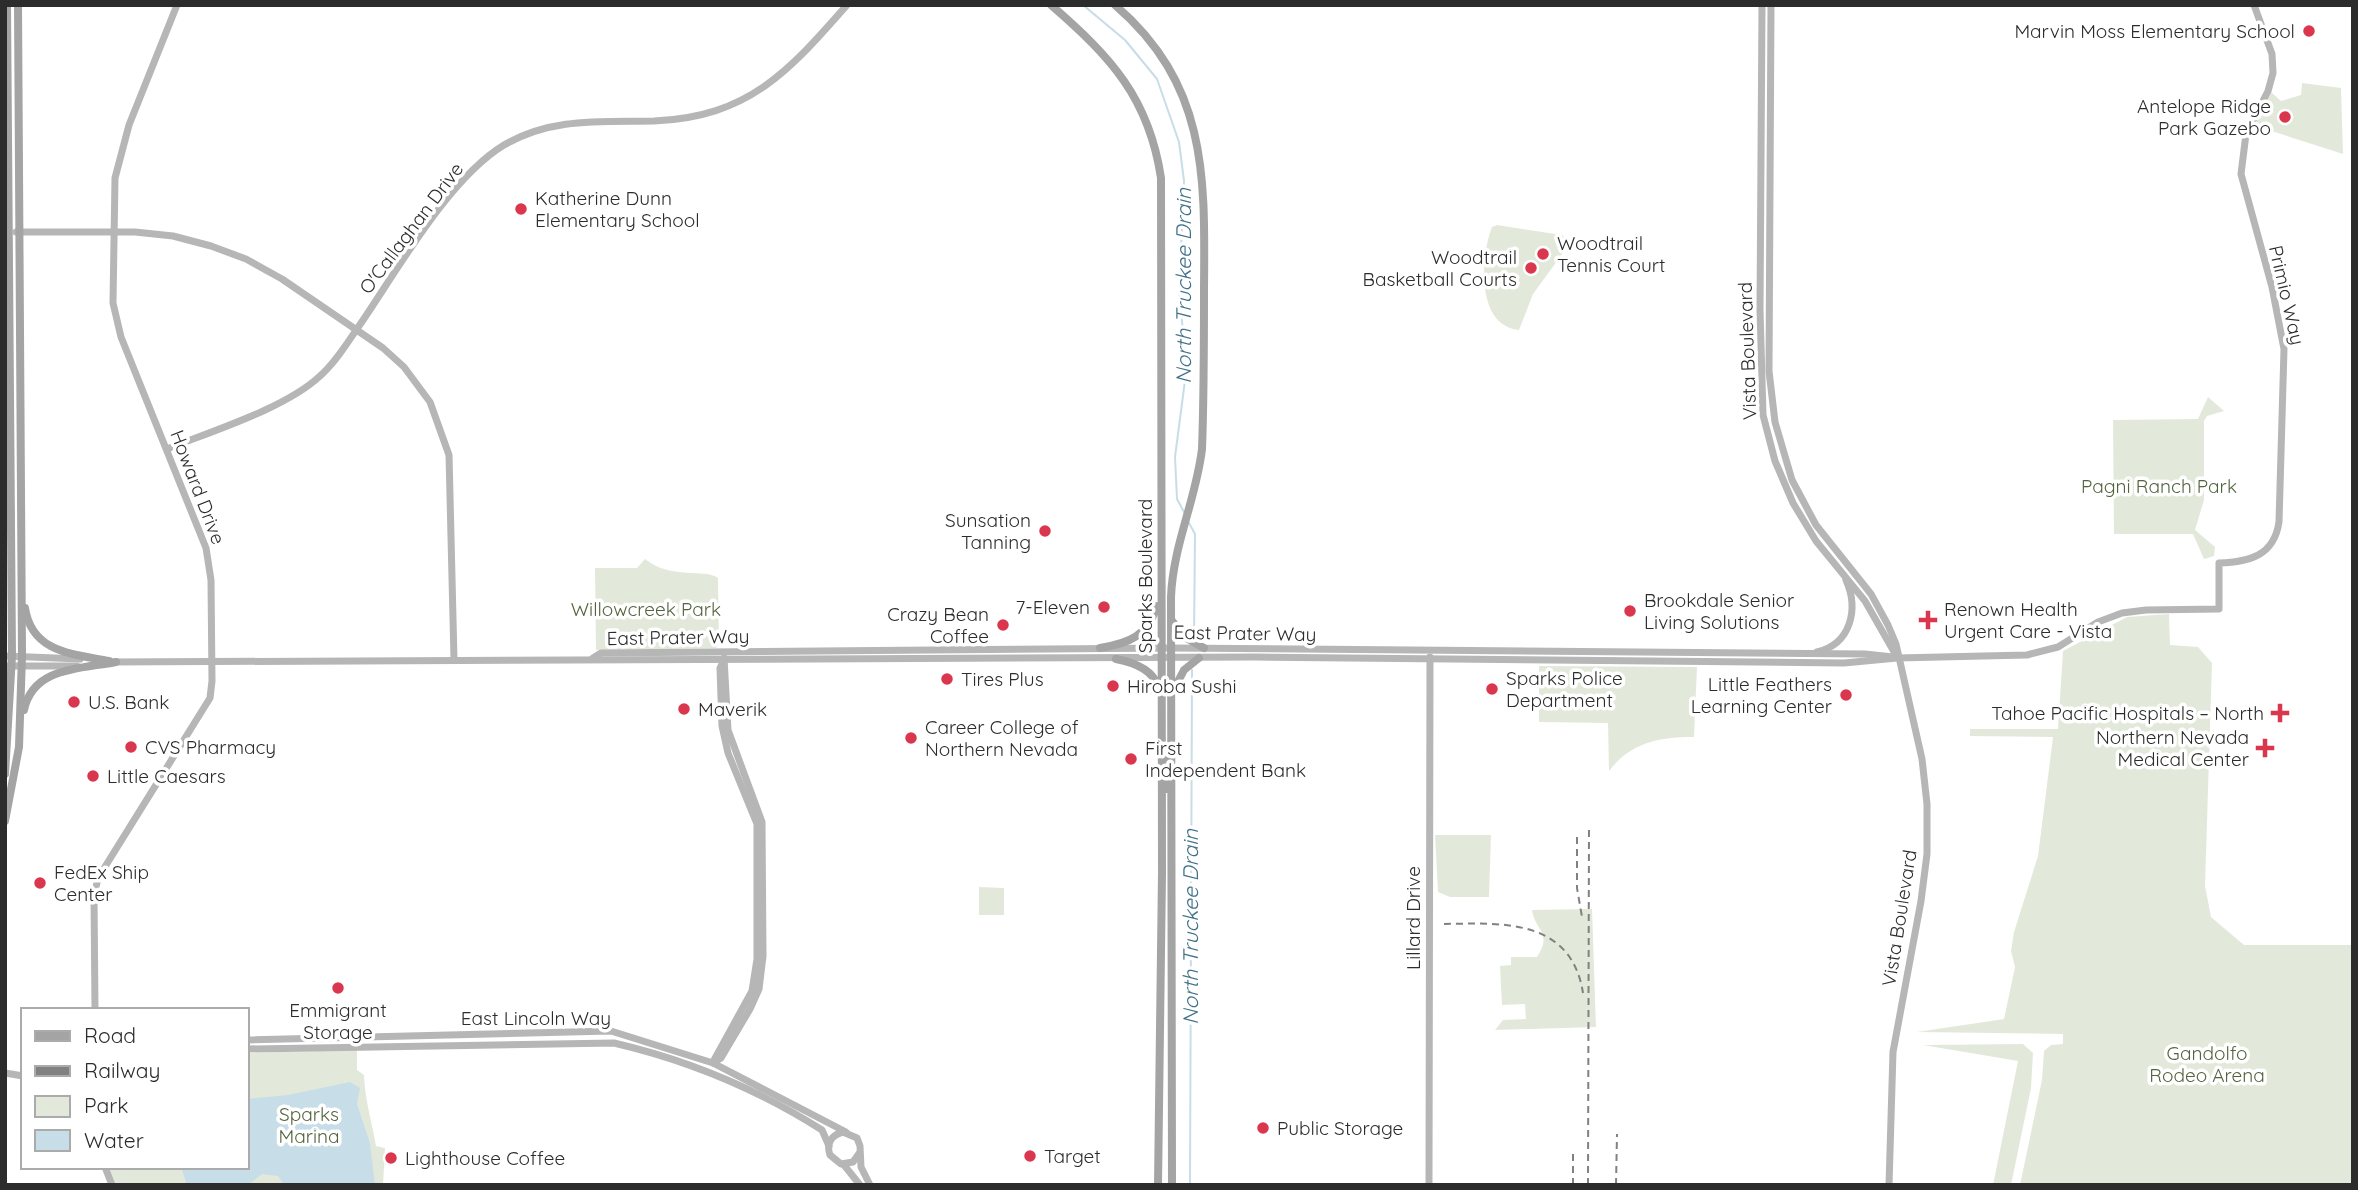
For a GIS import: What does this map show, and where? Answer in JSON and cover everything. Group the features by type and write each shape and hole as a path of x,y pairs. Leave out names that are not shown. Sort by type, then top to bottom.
{"main road":[{"path":"7,5 11,589 19,747"},
{"path":"18,5 22,575 26,616 40,641 58,651 116,662"},
{"name":"Sparks Boulevard","path":"1051,5 1094,43 1124,78 1144,114 1158,160 1162,197 1161,972 1158,1185"},
{"name":"Sparks Boulevard","path":"1115,5 1141,30 1172,75 1193,124 1203,171 1202,438 1191,504 1179,537 1172,573 1172,1185"},
{"path":"5,774 22,575"},
{"path":"5,621 11,589"},
{"path":"1100,649 1129,641 1144,633 1160,596"},
{"path":"1171,616 1181,635 1204,648"},
{"path":"1171,705 1178,679 1199,658"},
{"path":"1116,659 1135,664 1153,676 1160,694"},
{"path":"5,821 26,702 40,681 58,672 116,662"},
{"path":"5,706 8,756"},
{"path":"1160,744 1164,750 1166,786 1171,802"},
{"path":"1161,972 1166,987 1166,1071 1172,1094"}],"street":[{"name":"Howard Drive","path":"95,1008 94,896 98,878 203,713 211,690 211,580 206,548 117,327 113,303 113,196 124,142 177,5"},
{"name":"O'Callaghan Drive","path":"167,449 296,394 321,375 453,193 492,153 528,133 558,124 671,119 737,102 794,65 847,5"},
{"name":"Vista Boulevard","path":"1762,5 1760,376 1763,412 1775,461 1793,503 1816,541 1865,601 1897,658"},
{"name":"Vista Boulevard","path":"1771,5 1769,371 1773,412 1780,446 1808,512 1880,608 1896,643 1897,658 1922,759 1927,804 1927,854 1921,901 1893,1052 1889,1185"},
{"name":"Primio Way","path":"2219,609 2219,563 2246,562 2260,555 2274,539 2279,522 2284,349 2272,287 2241,174 2246,134 2268,92 2273,73 2273,54 2254,5"},
{"path":"7,232 112,232 173,236 229,252 282,279 393,357 415,379 436,414 446,441 451,470 454,659"},
{"path":"1760,376 1768,409 1773,412"},
{"path":"1763,412 1768,416 1780,446"},
{"path":"1808,654 1836,643 1849,624 1853,599 1841,570"},
{"name":"East Prater Way","path":"724,656 1844,663 1897,658 2027,655 2058,646 2098,622 2122,613 2219,609"},
{"name":"East Prater Way","path":"13,661 593,658 605,662 724,656 1160,648 1866,654 1897,658"},
{"name":"Lillard Drive","path":"1429,1185 1430,651"},
{"path":"709,1073 750,1009 759,989 763,956 762,822 728,730 724,656"},
{"name":"East Lincoln Way","path":"248,1040 590,1030 637,1037 713,1063 846,1132"},
{"name":"East Lincoln Way","path":"248,1049 606,1042 647,1051 709,1073 804,1118 822,1130 829,1146"},
{"path":"860,1185 843,1164 832,1158 829,1146 835,1136 846,1132 859,1141 861,1167 870,1185"},
{"path":"843,1164 853,1161 860,1153"}],"green space":[{"path":"2302,83 2341,88 2343,154 2253,125 2271,92 2281,101 2301,95"},
{"path":"1497,225 1562,235 1571,242 1533,294 1519,330 1505,326 1488,303 1485,254 1492,227"},
{"name":"Pagni Ranch Park","path":"2208,397 2224,411 2207,416 2204,421 2204,500 2195,530 2215,547 2214,556 2204,559 2193,534 2114,534 2113,420 2198,419"},
{"name":"Willowcreek Park","path":"645,559 676,572 712,575 718,578 719,644 716,648 596,650 595,568 637,568"},
{"name":"Gandolfo Rodeo Arena","path":"2169,614 2170,645 2198,647 2212,663 2205,886 2211,917 2244,945 2353,945 2353,1185 2020,1185 2042,1080 2044,1051 2051,1045 2063,1044 2063,1034 1917,1032 2004,1019 2015,967 2011,951 2014,932 2038,856 2053,737 1970,736 1970,729 2058,729 2063,651 2127,617"},
{"path":"1539,666 1697,667 1694,737 1669,738 1637,747 1609,771 1608,723 1539,722"},
{"path":"1435,835 1491,835 1489,897 1450,897 1438,892"},
{"path":"979,887 1004,888 1004,915 979,915"},
{"path":"1592,909 1596,1027 1495,1030 1503,1020 1526,1019 1525,1004 1502,1005 1500,966 1511,965 1511,957 1537,957 1542,949 1542,932 1532,910"},
{"path":"2023,1044 2033,1053 2031,1088 2011,1185 1993,1185 2018,1061 1923,1045"},
{"name":"Sparks Marina","path":"357,1050 357,1070 364,1075 376,1146 385,1148 383,1185 115,1185 110,1169 248,1169 248,1053"}],"water":[{"name":"Sparks Marina","path":"350,1082 360,1088 357,1104 370,1143 375,1185 284,1185 278,1176 262,1174 248,1185 187,1185 182,1169 248,1169 248,1099 288,1095"}],"waterway":[{"name":"North Truckee Drain","path":"1083,5 1125,40 1157,79 1179,142 1184,181 1179,296 1187,365 1175,457 1177,499 1184,512"},
{"name":"North Truckee Drain","path":"1189,523 1195,534 1194,638"},
{"name":"North Truckee Drain","path":"1190,1185 1192,670"}],"railway":[{"path":"1588,1185 1589,825"},
{"path":"1577,837 1577,888 1582,917"},
{"path":"1444,924 1510,926 1531,930 1549,938 1564,950 1576,968 1583,993"},
{"path":"1616,1185 1617,1134"},
{"path":"1573,1153 1573,1185"}],"place":[{"name":"Marvin Moss Elementary School","path":"2309,31"},
{"name":"Antelope Ridge Park Gazebo","path":"2285,117"},
{"name":"Katherine Dunn Elementary School","path":"521,209"},
{"name":"Woodtrail Tennis Court","path":"1543,254"},
{"name":"Woodtrail Basketball Courts","path":"1531,268"},
{"name":"Sunsation Tanning","path":"1045,531"},
{"name":"7-Eleven","path":"1104,607"},
{"name":"Brookdale Senior Living Solutions","path":"1630,611"},
{"name":"Renown Health Urgent Care - Vista","path":"1928,620"},
{"name":"Crazy Bean Coffee","path":"1003,625"},
{"name":"Tires Plus","path":"947,679"},
{"name":"Hiroba Sushi","path":"1113,686"},
{"name":"Sparks Police Department","path":"1492,689"},
{"name":"Little Feathers Learning Center","path":"1846,695"},
{"name":"U.S. Bank","path":"74,702"},
{"name":"Maverik","path":"684,709"},
{"name":"Tahoe Pacific Hospitals – North","path":"2280,713"},
{"name":"Career College of Northern Nevada","path":"911,738"},
{"name":"CVS Pharmacy","path":"131,747"},
{"name":"Northern Nevada Medical Center","path":"2265,748"},
{"name":"First Independent Bank","path":"1131,759"},
{"name":"Little Caesars","path":"93,776"},
{"name":"FedEx Ship Center","path":"40,883"},
{"name":"Emmigrant Storage","path":"338,988"},
{"name":"Public Storage","path":"1263,1128"},
{"name":"Target","path":"1030,1156"},
{"name":"Lighthouse Coffee","path":"391,1158"}]}
